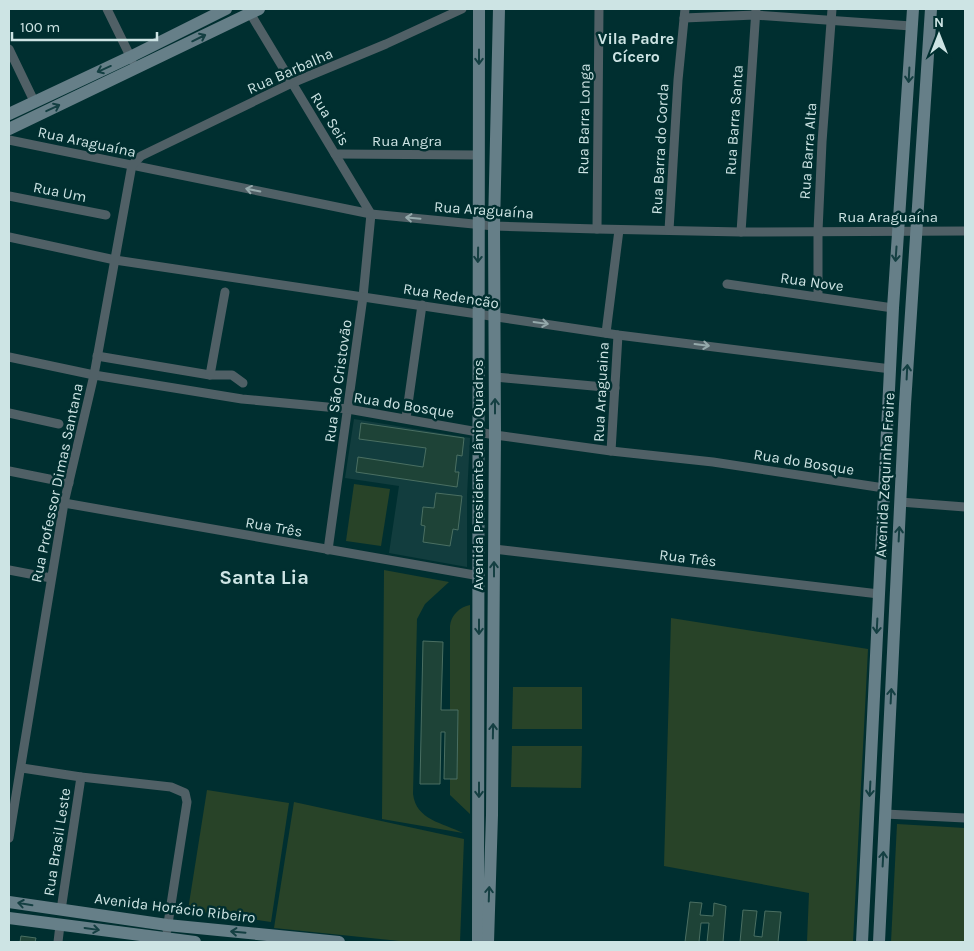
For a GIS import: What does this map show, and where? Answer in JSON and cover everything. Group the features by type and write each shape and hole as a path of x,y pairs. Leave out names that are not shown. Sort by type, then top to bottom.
{"street":[{"path":"107,9 133,63"},
{"path":"9,130 133,63 224,9"},
{"name":"Rua Barbalha","path":"132,165 141,156 292,83 386,44 462,9"},
{"name":"Avenida Presidente Jânio Quadros","path":"478,9 479,224 477,313 480,576 478,942"},
{"name":"Avenida Presidente Jânio Quadros","path":"488,942 492,815 495,435 493,316 499,9"},
{"name":"Rua Barra Longa","path":"597,229 599,9"},
{"name":"Rua Barra Alta","path":"818,296 818,232 832,9"},
{"name":"Avenida Zequinha Freire","path":"862,942 884,488 890,402 893,308 913,9"},
{"name":"Avenida Zequinha Freire","path":"879,942 905,404 931,9"},
{"path":"9,114 34,101 133,63 255,11"},
{"name":"Rua Seis","path":"255,11 292,83 371,214"},
{"path":"684,13 755,12 911,26"},
{"name":"Rua Barra Santa","path":"741,232 755,12"},
{"name":"Rua Barra do Corda","path":"669,230 684,13"},
{"path":"9,50 34,101"},
{"path":"908,96 924,94"},
{"name":"Rua Araguaína","path":"9,130 132,165 371,214 494,226 619,230 741,232 965,231"},
{"name":"Rua Angra","path":"335,154 479,155"},
{"name":"Rua Professor Dimas Santana","path":"9,838 64,503 94,375 132,165"},
{"name":"Rua Um","path":"9,196 106,215"},
{"name":"Rua São Cristovão","path":"328,550 363,297 371,214"},
{"path":"606,333 619,230"},
{"name":"Rua Redencão","path":"9,237 115,260 422,304 618,335 891,369"},
{"name":"Rua Nove","path":"727,284 893,308"},
{"path":"210,375 225,292"},
{"path":"406,418 422,304"},
{"name":"Rua Araguaina","path":"611,452 618,335"},
{"path":"97,356 210,375 232,375 244,383"},
{"name":"Rua do Bosque","path":"9,357 94,375 242,399 348,409 495,435 611,452 712,462 884,488"},
{"path":"495,377 615,388"},
{"path":"890,402 905,404"},
{"path":"9,413 59,424"},
{"path":"9,471 69,482"},
{"path":"900,502 965,507"},
{"name":"Rua Três","path":"64,503 480,576"},
{"name":"Rua Três","path":"494,549 879,594"},
{"path":"9,570 51,578"},
{"path":"480,576 494,593"},
{"path":"22,768 171,787 184,793 187,802 166,941"},
{"name":"Rua Brasil Leste","path":"61,910 81,777"},
{"path":"885,814 965,818"},
{"path":"479,831 492,815"},
{"path":"865,879 881,887"},
{"name":"Avenida Horácio Ribeiro","path":"9,902 167,926 339,942"},
{"name":"Avenida Horácio Ribeiro","path":"9,918 166,941 195,942"},
{"path":"58,942 60,925"}],"shaded area":[{"path":"354,419 470,438 467,495 467,567 389,553 399,486 345,478"}],"green space":[{"path":"354,484 390,489 381,546 346,541"},
{"path":"384,570 449,582 425,604 417,619 413,794 419,810 425,815 463,833 382,819"},
{"path":"470,605 470,814 450,795 450,779 457,779 458,711 450,710 450,626 452,618 457,612"},
{"path":"671,618 868,649 853,942 807,942 809,893 664,866"},
{"path":"513,687 582,687 582,729 512,729"},
{"path":"512,746 582,746 581,788 511,787"},
{"path":"207,790 289,803 271,922 188,910"},
{"path":"294,802 464,839 460,942 409,942 274,928"},
{"path":"897,824 965,828 965,942 891,942"}],"building":[{"path":"361,423 464,438 462,456 457,455 455,472 459,472 457,487 356,472 358,457 423,467 426,448 359,439"},
{"path":"436,493 462,496 458,530 453,529 450,546 423,542 425,526 421,525 423,507 434,508"},
{"path":"423,641 443,642 441,710 458,710 457,779 444,779 445,732 441,732 440,784 420,784"},
{"path":"690,902 702,903 700,915 713,916 714,903 726,906 723,942 707,942 709,923 701,923 699,942 685,942"},
{"path":"743,910 757,911 754,936 762,937 765,911 781,912 778,942 740,942"},
{"path":"21,936 36,938 35,942 20,942"}],"district":[{"name":"Vila Padre Cícero","path":"636,47"},
{"name":"Santa Lia","path":"264,577"}]}
